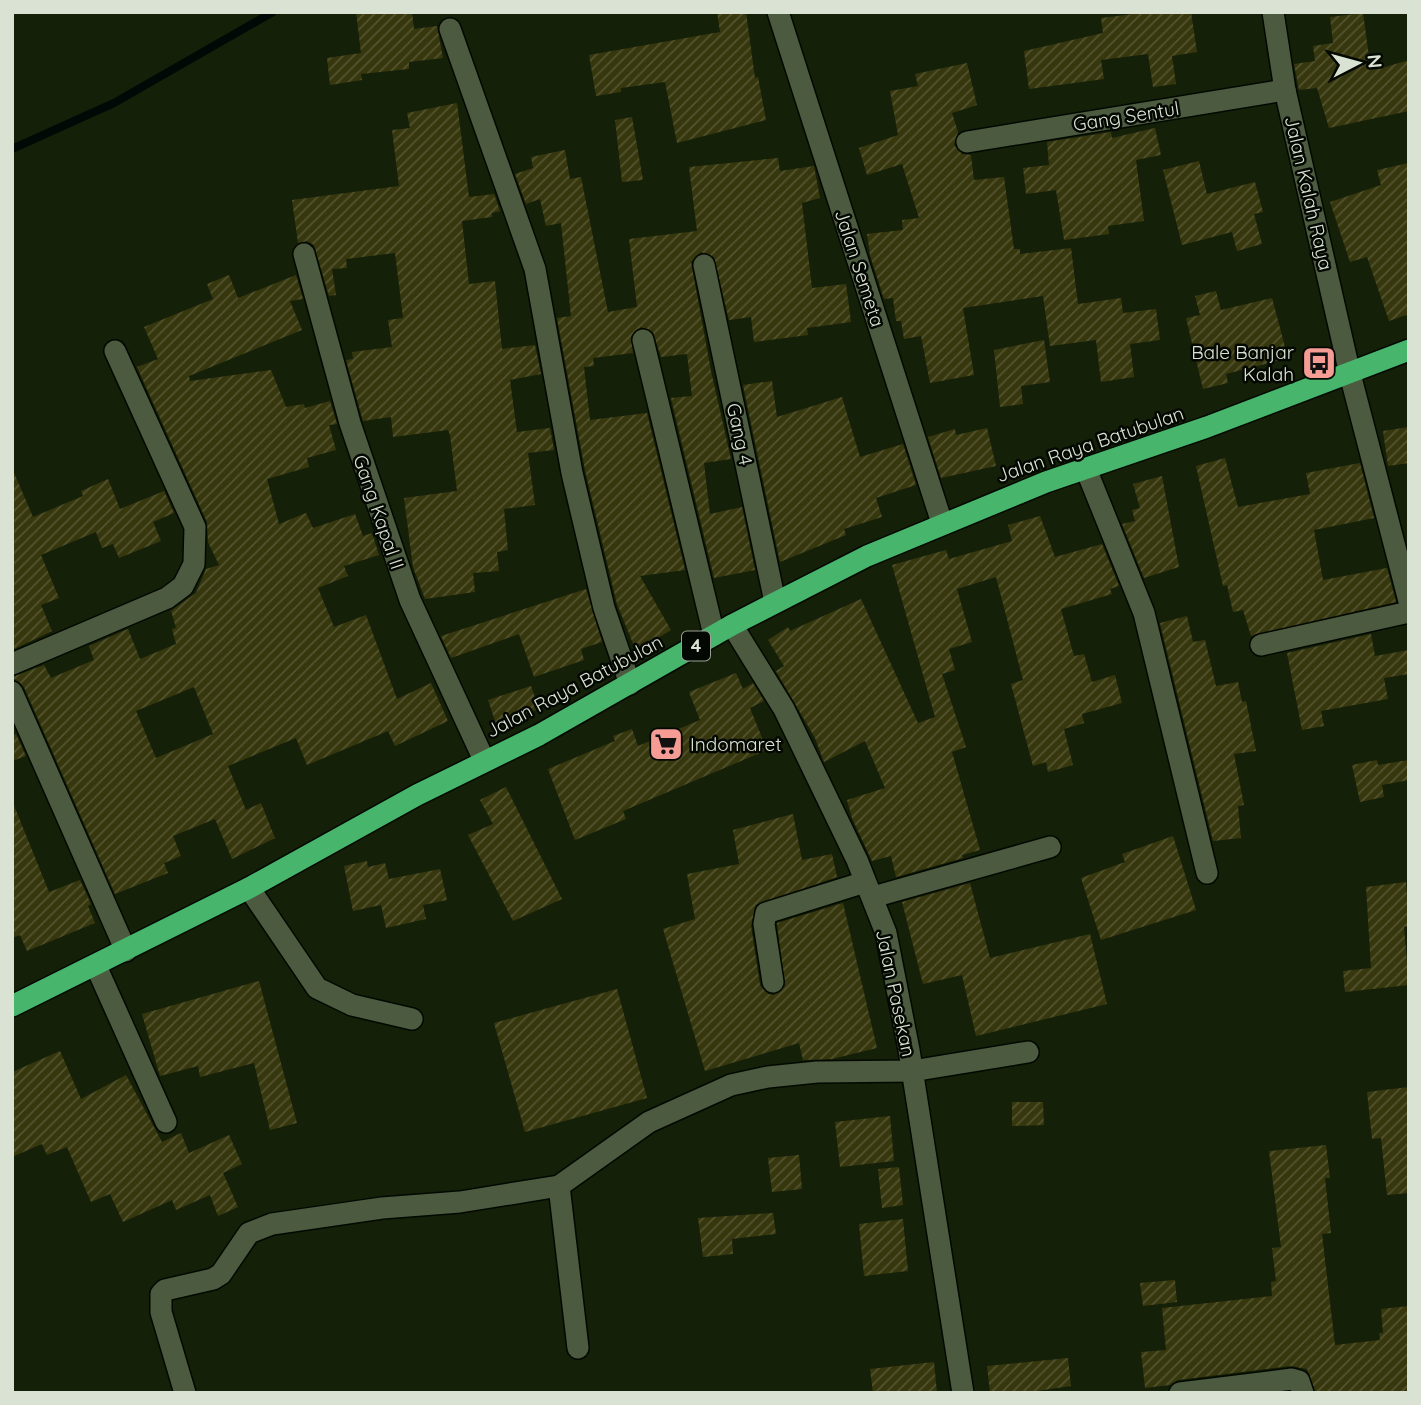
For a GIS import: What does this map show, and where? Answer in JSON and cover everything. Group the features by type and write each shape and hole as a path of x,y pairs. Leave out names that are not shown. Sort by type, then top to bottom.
{"highway":[{"name":"Jalan Raya Batubulan","path":"12,1006 249,888 484,760 539,735 775,602 942,523 1409,350"}],"street":[{"name":"Jalan Semeta","path":"778,12 942,523"},
{"name":"Jalan Kalah Raya","path":"1273,12 1285,90 1350,374 1409,601"},
{"path":"450,29 535,269 572,473 604,608 630,684"},
{"name":"Gang Sentul","path":"967,142 1285,90"},
{"name":"Gang Kapal II","path":"304,254 350,424 410,600 484,760"},
{"name":"Gang 4","path":"704,265 775,602"},
{"name":"Jalan Pasekan","path":"643,340 723,630 784,709 869,890 894,965 963,1393"},
{"path":"12,664 167,598 183,586 194,564 195,527 115,351"},
{"path":"1086,469 1144,613 1208,873"},
{"path":"1261,645 1409,612"},
{"path":"12,692 126,951"},
{"path":"773,982 764,924 766,914 1050,847"},
{"path":"249,888 317,988 352,1005 412,1020"},
{"path":"96,966 166,1122"},
{"path":"185,1393 161,1312 161,1294 165,1290 213,1279 220,1274 249,1233 272,1224 382,1208 460,1202 559,1186 649,1122 731,1085 768,1077 1028,1052"},
{"path":"559,1186 578,1348"},
{"path":"1181,1393 1292,1379 1300,1381 1303,1393"}],"building":[{"path":"356,12 412,12 414,29 437,26 443,58 409,62 409,69 361,74 362,80 330,85 327,58 361,53"},
{"path":"717,12 746,12 755,78 758,77 766,120 677,143 665,82 621,88 621,92 596,96 589,55 720,32"},
{"path":"1149,12 1191,12 1197,52 1172,56 1176,84 1153,87 1148,54 1101,60 1104,79 1029,89 1024,51 1103,33 1101,18"},
{"path":"1363,13 1370,64 1380,62 1382,68 1409,60 1409,111 1329,128 1317,88 1299,90 1294,64 1315,61 1313,46 1333,43 1330,17"},
{"path":"967,63 977,105 952,113 958,132 954,145 962,154 971,155 974,180 1004,177 1014,249 1020,249 1020,254 1071,248 1078,304 1121,298 1123,313 1156,309 1160,340 1130,344 1134,377 1101,382 1096,340 1050,346 1043,296 963,308 974,375 930,383 921,336 904,339 901,321 896,321 893,298 884,299 870,255 867,234 903,230 902,220 919,218 902,164 867,175 859,148 898,135 890,91 918,86 915,74"},
{"path":"457,103 469,197 494,194 500,211 492,213 492,217 462,221 469,284 495,281 502,349 535,345 541,374 510,380 517,432 550,428 554,450 528,453 535,505 504,509 508,550 497,552 499,571 473,573 475,592 425,599 413,567 404,498 457,491 450,435 448,430 393,437 391,417 363,421 346,360 353,359 352,352 392,347 388,320 403,318 395,253 346,259 347,268 332,269 336,295 329,296 314,245 307,241 298,243 292,200 399,186 392,130 410,128 407,113"},
{"path":"632,117 643,180 622,182 615,120"},
{"path":"1155,128 1161,155 1136,160 1144,221 1108,226 1109,234 1064,240 1056,190 1026,194 1023,168 1049,165 1047,142 1111,132 1112,138"},
{"path":"565,150 570,179 581,177 608,312 637,307 629,239 697,231 689,167 778,158 780,171 814,166 820,198 802,203 812,288 846,284 851,322 807,328 808,335 754,342 751,317 729,320 714,257 701,252 691,262 731,459 704,463 710,514 742,507 755,570 714,578 671,398 692,396 687,354 661,357 653,332 641,327 631,336 633,353 593,358 594,366 584,367 590,420 647,413 685,570 640,576 671,630 636,651 617,604 585,470 557,318 571,316 561,223 546,226 540,199 526,204 515,174 533,168 531,157"},
{"path":"1199,161 1207,194 1255,182 1263,212 1254,214 1262,244 1237,251 1232,232 1182,245 1163,170"},
{"path":"1409,163 1409,314 1389,321 1367,257 1350,262 1330,202 1381,185 1377,170"},
{"path":"229,275 238,298 296,275 303,299 290,301 302,330 189,376 190,381 271,370 286,407 304,404 305,408 330,401 337,424 329,425 336,450 307,458 309,467 267,479 279,524 306,513 313,528 355,514 363,536 372,533 379,555 344,566 348,576 318,588 334,627 366,615 397,699 431,683 448,721 395,746 388,731 307,765 296,738 228,766 246,810 261,803 275,838 232,859 215,819 173,836 181,856 164,863 168,873 115,894 24,687 12,677 44,665 51,678 94,660 89,646 128,629 140,659 176,644 172,629 176,628 171,611 196,593 206,569 219,565 208,542 207,522 137,367 158,359 144,327 213,299 207,284","holes":["194,687 213,734 156,758 136,711"]},
{"path":"1216,291 1221,310 1272,298 1288,358 1226,374 1228,383 1203,389 1186,318 1200,315 1195,296"},
{"path":"1044,340 1050,382 1021,386 1023,404 1000,407 994,350"},
{"path":"772,381 777,417 842,397 860,457 903,444 916,485 876,498 882,517 844,529 846,535 780,562 743,385"},
{"path":"1409,427 1409,463 1388,466 1383,431"},
{"path":"987,428 996,466 941,478 928,437 955,429 956,435"},
{"path":"1225,458 1238,507 1310,494 1306,473 1360,463 1374,518 1314,530 1323,580 1387,568 1396,602 1251,636 1243,610 1233,612 1227,585 1223,586 1196,466"},
{"path":"12,468 33,517 83,496 81,491 108,479 120,509 164,491 174,513 153,522 161,541 119,558 113,544 102,548 96,532 41,555 59,598 41,605 52,631 12,650"},
{"path":"1162,476 1179,567 1144,578 1122,524 1135,521 1132,510 1140,508 1133,484"},
{"path":"1040,516 1055,557 1102,544 1119,586 1110,589 1112,594 1061,609 1074,656 1084,654 1092,682 1115,675 1122,703 1082,714 1084,723 1064,729 1073,765 1048,772 1046,762 1033,766 1011,684 1023,680 996,577 957,589 972,642 949,649 955,670 942,674 966,747 952,752 980,850 962,855 963,858 896,877 891,856 872,861 852,818 847,800 885,788 865,741 824,762 815,738 776,671 784,666 768,640 788,627 790,631 861,599 918,723 935,717 892,565 946,550 949,559 1012,541 1008,525"},
{"path":"586,589 602,642 581,649 584,660 534,677 519,634 451,658 441,636"},
{"path":"1187,616 1193,642 1205,640 1216,686 1238,682 1242,702 1246,701 1256,751 1234,754 1244,805 1238,806 1241,838 1213,841 1160,623"},
{"path":"1371,634 1375,656 1409,650 1409,674 1384,678 1388,699 1321,711 1324,726 1302,730 1287,653"},
{"path":"736,673 743,689 753,683 764,701 750,708 767,750 623,811 626,819 575,840 548,769 615,741 613,736 632,729 638,746 700,720 689,692"},
{"path":"531,686 539,709 496,724 488,700"},
{"path":"16,734 26,756 12,761 12,735"},
{"path":"1377,760 1378,765 1409,760 1409,780 1382,785 1384,797 1360,802 1352,765"},
{"path":"506,787 562,899 513,921 468,835 493,824 480,800"},
{"path":"13,803 49,892 80,880 91,904 88,906 95,923 27,951 20,935 12,938"},
{"path":"793,814 802,860 832,854 837,877 756,905 751,926 760,985 768,994 774,995 785,986 777,923 843,903 877,1048 832,1059 803,1060 799,1043 705,1071 663,929 695,919 687,874 739,864 733,830"},
{"path":"1173,836 1196,910 1101,940 1081,878 1125,862 1122,854"},
{"path":"367,861 368,867 385,863 389,879 440,869 447,900 423,905 426,919 386,928 381,905 353,911 344,866"},
{"path":"1406,882 1409,926 1404,927 1409,985 1345,992 1343,971 1371,968 1366,887"},
{"path":"970,883 990,958 1090,934 1107,1004 976,1036 962,975 923,984 902,902"},
{"path":"259,981 297,1123 270,1130 254,1063 200,1077 198,1066 160,1076 142,1014"},
{"path":"617,989 647,1098 525,1132 494,1023"},
{"path":"60,1051 81,1099 126,1075 162,1142 181,1133 189,1153 229,1135 242,1164 223,1173 238,1207 218,1216 210,1195 176,1210 172,1200 123,1222 110,1194 91,1202 67,1147 47,1155 42,1144 12,1157 12,1072"},
{"path":"1409,1087 1409,1193 1387,1195 1381,1138 1372,1139 1367,1092"},
{"path":"1012,1102 1043,1102 1044,1125 1012,1126"},
{"path":"890,1116 894,1161 840,1167 835,1122"},
{"path":"1326,1145 1330,1178 1325,1178 1331,1233 1322,1234 1335,1345 1380,1340 1379,1333 1383,1333 1381,1309 1409,1306 1409,1393 1316,1393 1307,1369 1291,1366 1178,1380 1170,1385 1145,1388 1141,1352 1166,1350 1162,1308 1272,1296 1271,1282 1276,1281 1272,1248 1281,1247 1269,1151"},
{"path":"799,1155 802,1189 772,1192 768,1158"},
{"path":"899,1167 903,1205 882,1208 878,1169"},
{"path":"773,1213 776,1234 732,1239 733,1254 703,1257 698,1218"},
{"path":"903,1219 908,1271 864,1276 859,1224"},
{"path":"1175,1280 1177,1302 1143,1306 1140,1283"},
{"path":"1068,1358 1071,1386 1023,1393 990,1393 987,1366"},
{"path":"934,1362 937,1393 873,1393 870,1369"}],"waterway":[{"path":"12,149 114,103 273,12"}],"place":[{"name":"Bale Banjar Kalah","path":"1319,363"},
{"name":"Indomaret","path":"666,744"}]}
